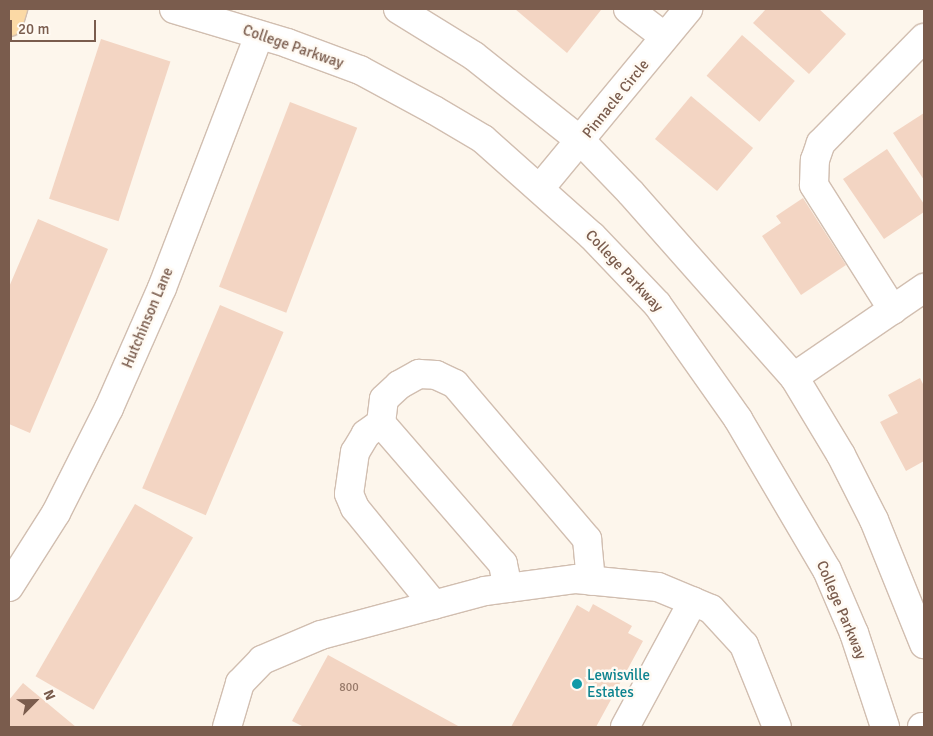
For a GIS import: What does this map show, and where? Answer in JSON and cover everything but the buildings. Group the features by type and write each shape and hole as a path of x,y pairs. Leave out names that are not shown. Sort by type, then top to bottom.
{"main road":[{"path":"9,22 13,9"}],"street":[{"name":"College Parkway","path":"174,9 259,35 360,70 483,140 540,187 657,304 738,419 827,570 854,633 885,727"},
{"path":"398,9 474,56 582,142 631,193 794,377 841,455 870,512 924,644"},
{"path":"628,9 665,37"},
{"name":"Pinnacle Circle","path":"540,187 582,142 688,9"},
{"name":"Hutchinson Lane","path":"9,587 56,513 110,408 162,288 259,35"},
{"path":"893,310 814,185 815,160 821,143 924,38"},
{"path":"794,377 924,288"},
{"path":"434,605 354,508 349,494 355,452 366,434 381,423 384,399 399,385 420,374 436,375 456,384 587,539 591,581"},
{"path":"381,423 503,564 508,588"},
{"path":"227,727 240,683 262,660 320,635 508,588 576,579 658,587 711,608 744,645 777,727"},
{"path":"625,727 693,601"}],"place":[{"name":"Lewisville Estates","path":"577,684"}]}
